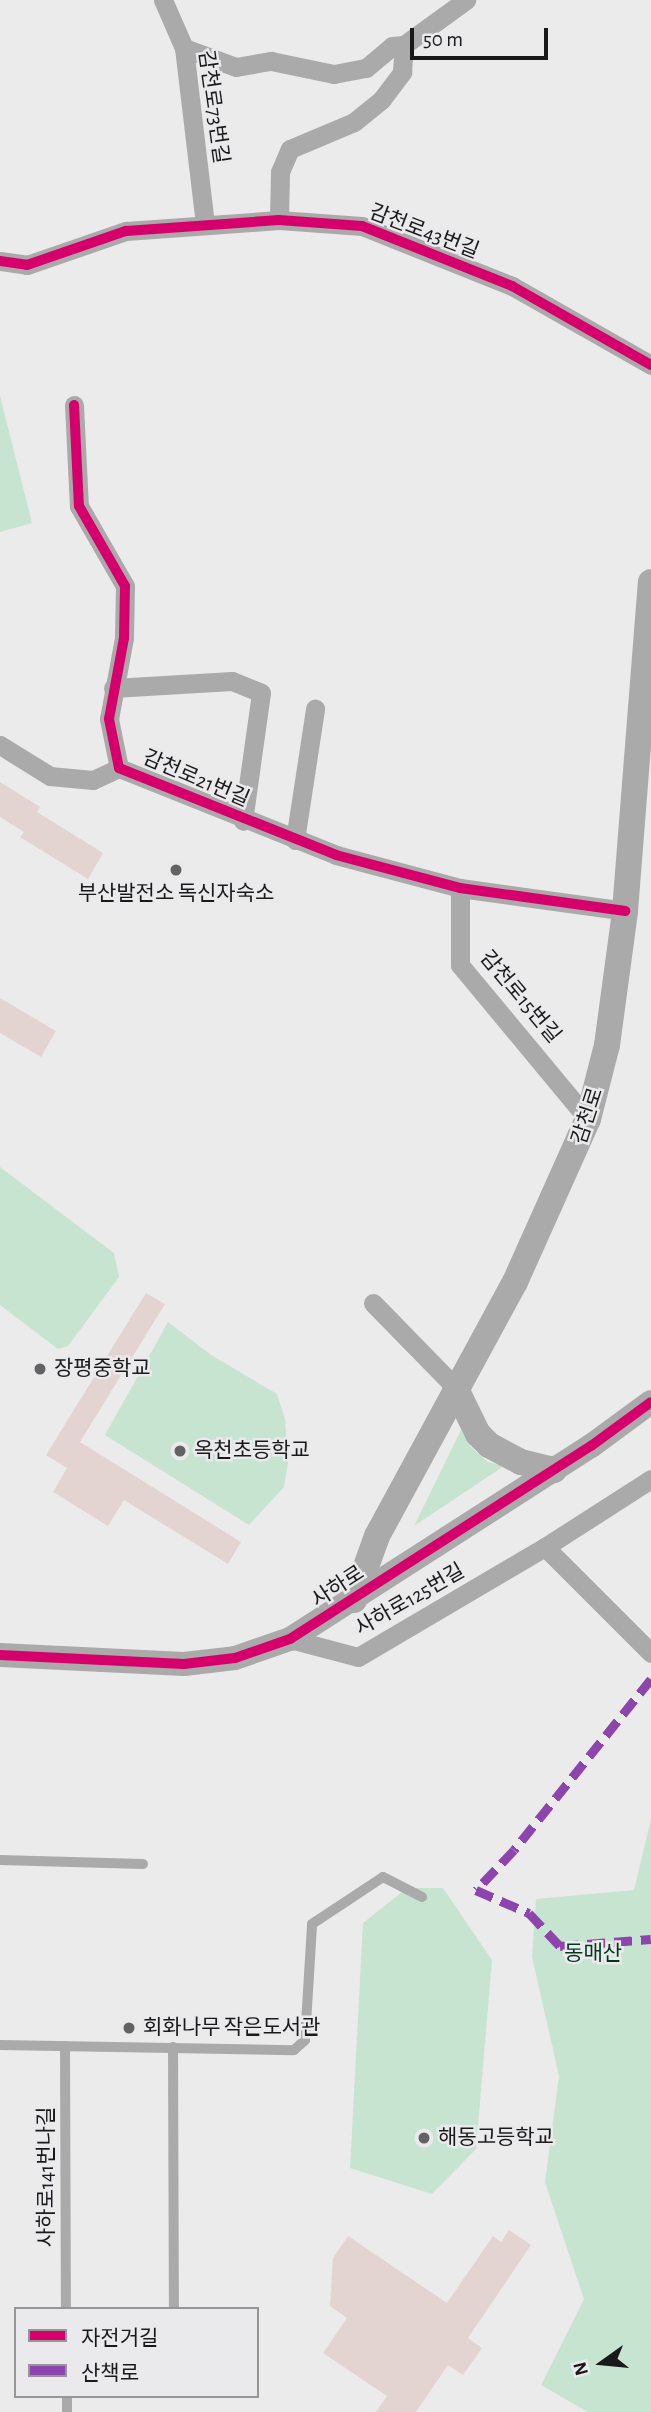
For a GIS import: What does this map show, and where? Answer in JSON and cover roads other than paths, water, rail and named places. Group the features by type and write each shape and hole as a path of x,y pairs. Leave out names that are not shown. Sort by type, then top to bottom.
{"main road":[{"name":"감천로","path":"354,1600 377,1536 455,1387 515,1282 588,1119 607,1045 625,911 643,811 651,582"},
{"path":"455,1387 478,1434 489,1445 522,1462 554,1470"}],"street":[{"name":"감천로73번길","path":"163,0 184,48 205,224"},
{"path":"184,48 236,67 271,61 334,74 366,68 391,46 404,45 466,0"},
{"path":"279,220 280,172 290,149 354,122 382,99 402,72 404,45"},
{"name":"감천로43번길","path":"0,261 27,265 125,230 279,220 362,226 512,286 651,365"},
{"name":"감천로21번길","path":"74,405 79,506 125,586 124,638 109,719 119,768 243,821 295,840 460,888 625,911"},
{"path":"113,688 232,681 261,693 243,821"},
{"path":"295,840 315,709"},
{"path":"0,745 50,776 93,780 119,768"},
{"name":"감천로15번길","path":"460,888 460,965 588,1119"},
{"path":"373,1303 455,1387"},
{"name":"사하로","path":"0,1655 184,1664 235,1658 290,1639 554,1470 651,1402"},
{"name":"사하로125번길","path":"290,1639 358,1657 545,1547 651,1479"},
{"path":"545,1547 651,1653"}],"lane":[{"path":"0,1860 143,1864"},
{"path":"0,2045 294,2050 305,2040 312,1924 383,1877 422,1897"},
{"name":"사하로141번나길","path":"65,2046 66,2307"},
{"path":"173,2046 174,2307"}],"place":[{"name":"부산발전소 독신자숙소","path":"176,870"},
{"name":"장평중학교","path":"40,1369"},
{"name":"옥천초등학교","path":"180,1451"},
{"name":"회화나무 작은도서관","path":"129,2028"},
{"name":"해동고등학교","path":"424,2138"}],"park label":[{"name":"동매산","path":"593,1954"}]}
